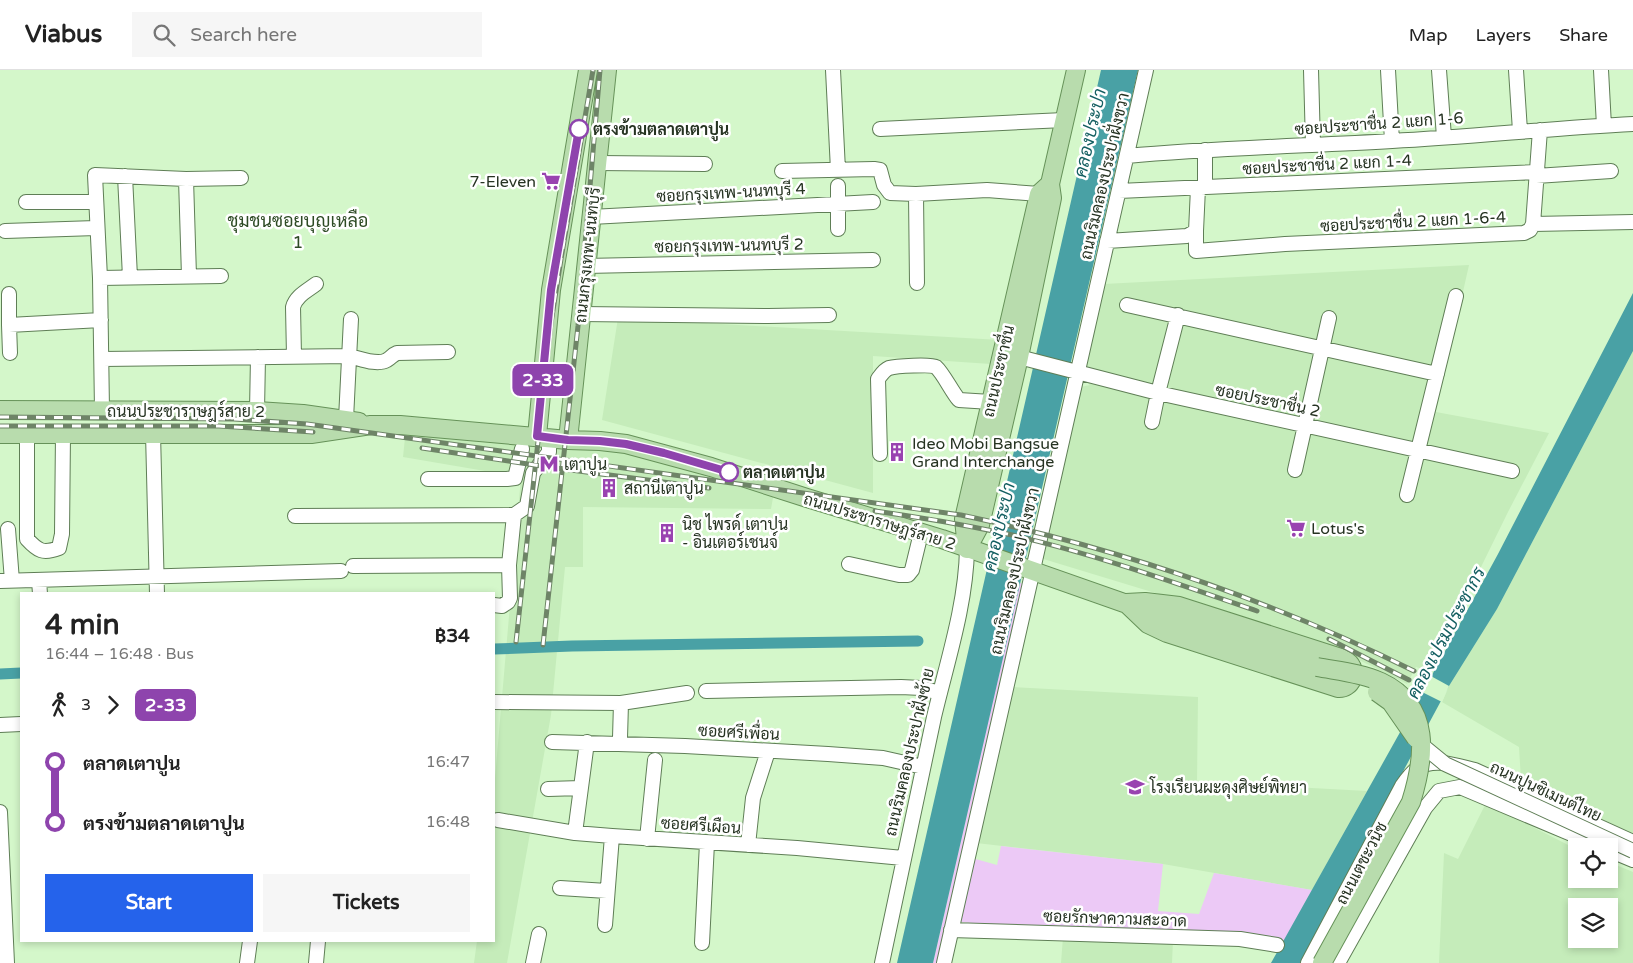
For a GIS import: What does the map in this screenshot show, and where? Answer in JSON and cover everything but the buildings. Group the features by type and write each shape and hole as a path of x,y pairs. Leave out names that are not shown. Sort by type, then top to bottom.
{"main road":[{"name":"ถนนกรุงเทพ-นนทบุรี","path":"543,441 551,290 588,70"},
{"name":"ถนนกรุงเทพ-นนทบุรี","path":"568,440 607,70"},
{"name":"ถนนประชาชื่น","path":"967,548 964,519 1044,189 1076,70"},
{"name":"ถนนประชาชื่น","path":"967,548 980,524 1024,359 1052,198 1044,189"},
{"name":"ถนนประชาราษฎร์สาย 2","path":"0,410 257,411 346,420 371,425 408,426 543,441 600,441 626,444 664,453 921,533 1030,569 1181,623 1317,666 1376,691 1391,702 1422,746"},
{"path":"63,410 63,434"},
{"name":"ถนนประชาราษฎร์สาย 2","path":"0,434 310,434 371,425"},
{"path":"1145,602 1179,606 1341,658 1349,663 1352,669 1352,678 1349,686 1338,688 1167,633 1148,624 1126,603 1145,602"},
{"name":"ถนนเตชะวนิช","path":"1322,963 1411,802 1417,782 1422,746"}],"street":[{"path":"833,70 838,170"},
{"name":"ถนนริมคลองประปาฝั่งขวา","path":"944,963 1030,569 1108,241 1146,70"},
{"path":"1311,70 1313,145"},
{"path":"1388,70 1392,141"},
{"path":"1440,70 1444,137"},
{"path":"1516,70 1520,131"},
{"path":"1601,70 1604,126"},
{"path":"880,129 1064,120"},
{"name":"ซอยประชาชื่น 2 แยก 1-6","path":"1127,156 1205,150 1392,141 1633,124"},
{"path":"1540,130 1533,224 1633,222"},
{"path":"1108,241 1187,236 1196,231 1205,150"},
{"path":"597,164 705,164"},
{"path":"782,171 880,170 884,185 890,193 916,194 1044,189"},
{"name":"ซอยประชาชื่น 2 แยก 1-4","path":"1119,191 1611,171"},
{"path":"102,410 100,278 96,228 95,175 186,179 241,178"},
{"path":"125,176 130,277"},
{"path":"186,179 188,276"},
{"path":"838,186 838,229"},
{"path":"916,194 917,282"},
{"path":"26,202 96,202"},
{"name":"ซอยกรุงเทพ-นนทบุรี 4","path":"591,216 873,202"},
{"name":"ซอยประชาชื่น 2 แยก 1-6-4","path":"1196,231 1196,250 1524,233 1530,230 1533,224"},
{"path":"5,231 96,228"},
{"name":"ซอยกรุงเทพ-นนทบุรี 2","path":"585,266 873,260"},
{"path":"100,278 221,276"},
{"path":"294,356 293,307 295,301 316,284"},
{"path":"9,294 10,353"},
{"path":"1407,496 1456,296"},
{"path":"1127,305 1437,374"},
{"path":"580,314 828,315"},
{"path":"1152,422 1178,316"},
{"path":"1295,470 1329,318"},
{"path":"346,420 351,319"},
{"path":"9,325 101,320"},
{"path":"102,359 349,356 381,362 388,360 397,353 448,352"},
{"path":"257,411 258,357"},
{"name":"ซอยประชาชื่น 2","path":"1024,359 1158,393 1512,472"},
{"path":"880,454 878,379 889,368 930,365 936,367 959,400 992,402"},
{"path":"153,433 158,592"},
{"path":"27,434 27,539 36,549 49,552 59,548 62,534 63,434"},
{"path":"295,516 514,515 527,506 533,473 549,452 543,441"},
{"path":"428,479 515,478 522,449"},
{"path":"495,605 502,606 508,602 509,565 514,515"},
{"path":"8,530 6,581 40,587 157,576 347,568 509,565"},
{"path":"849,564 899,576 908,575 912,570 921,533"},
{"name":"ถนนริมคลองประปาฝั่งซ้าย","path":"882,963 903,858 961,602 967,565 967,548"},
{"path":"706,690 901,687 921,688 940,693"},
{"path":"495,702 621,703 686,693"},
{"path":"620,738 621,703"},
{"path":"0,725 20,724"},
{"name":"ซอยศรีเพื่อน","path":"552,742 587,742 883,758 923,767"},
{"path":"575,833 587,742"},
{"name":"ถนนปูนซิเมนต์ไทย","path":"1422,746 1445,764 1633,850"},
{"path":"748,845 752,798 768,751"},
{"path":"647,839 655,760"},
{"name":"ถนนปูนซิเมนต์ไทย","path":"1434,762 1456,765 1481,773 1633,842"},
{"name":"ถนนเตชะวนิช","path":"1308,963 1402,786 1417,768 1434,762"},
{"path":"1473,792 1477,791 1481,773"},
{"name":"ถนนปูนซิเมนต์ไทย","path":"1444,789 1460,787 1581,838"},
{"path":"548,789 581,788"},
{"name":"ถนนเตชะวนิช","path":"1338,963 1425,808 1435,794 1444,789"},
{"path":"0,812 7,963"},
{"name":"ซอยศรีเผือน","path":"498,820 575,833 797,848 903,858"},
{"path":"605,925 612,836"},
{"path":"702,942 707,842"},
{"path":"1618,854 1633,860"},
{"path":"560,888 607,891"},
{"name":"ซอยรักษาความสะอาด","path":"951,930 1240,939 1277,945"},
{"path":"534,963 539,934"},
{"path":"247,963 250,942"},
{"path":"316,963 318,942"}],"shaded area":[{"path":"1469,265 1436,412 1549,433 1430,671 1416,667 1407,684 1333,647 1027,554 1033,527 1045,531 1081,387 1090,385 1083,379 1104,284"},
{"name":"ตลาดเตาปูน","path":"618,318 1000,340 991,364 873,356 873,493 602,420"},
{"path":"1633,351 1633,834 1521,780 1519,747 1442,702 1449,686 1497,609"},
{"path":"406,428 611,446 774,492 771,509 583,507 583,567 565,567 551,715 507,963 474,963 477,942 495,942 495,778 521,477 403,457"},
{"path":"1020,583 1025,584 941,963 933,963"},
{"name":"โรงเรียนผะดุงศิษย์พิทยา","path":"1011,687 1198,697 1197,782 1367,791 1312,890 1163,864 976,843"},
{"path":"1486,803 1568,845 1568,888 1618,888 1618,866 1633,872 1633,963 1439,963 1444,853 1458,859"},
{"path":"1001,846 1163,864 1158,911 1199,914 1214,873 1312,890 1283,943 958,922 972,858 997,865"},
{"path":"1063,937 1173,940 1172,963 1061,963"}],"water":[{"name":"คลองประปา","path":"1101,70 1138,70 933,963 897,963"},
{"path":"1633,293 1633,351 1497,609 1449,686 1300,963 1271,963 1498,554"}],"pier":[{"path":"1429,675 1449,686 1442,702 1420,691"}],"waterway":[{"path":"495,649 572,646 918,641"},
{"path":"0,674 20,673"}],"railway":[{"path":"516,642 551,323 593,70"},
{"path":"543,645 578,326 600,70"},
{"path":"0,417 234,419 307,424 961,515 1077,543 1192,579 1305,621 1414,671"},
{"path":"0,426 219,426 313,432"},
{"path":"422,448 709,488"},
{"path":"875,511 1003,533 1067,549 1131,568 1257,611"},
{"path":"1329,639 1409,680"}],"bus line":[{"name":"2-33","path":"579,129 551,290 537,436 626,444 729,472"}],"place":[{"name":"ตรงข้ามตลาดเตาปูน","path":"579,129"},
{"name":"7-Eleven","path":"551,181"},
{"name":"Ideo Mobi Bangsue Grand Interchange","path":"897,452"},
{"name":"เตาปูน","path":"549,464"},
{"name":"ตลาดเตาปูน","path":"729,472"},
{"name":"สถานีเตาปูน","path":"609,488"},
{"name":"Lotus's","path":"1296,528"},
{"name":"นิช ไพรด์ เตาปูน - อินเตอร์เชนจ์","path":"667,533"},
{"name":"โรงเรียนผะดุงศิษย์พิทยา","path":"1135,787"}],"district":[{"name":"ชุมชนซอยบุญเหลือ 1","path":"298,231"}],"water label":[{"name":"คลองเปรมประชากร","path":"1446,633"}]}
